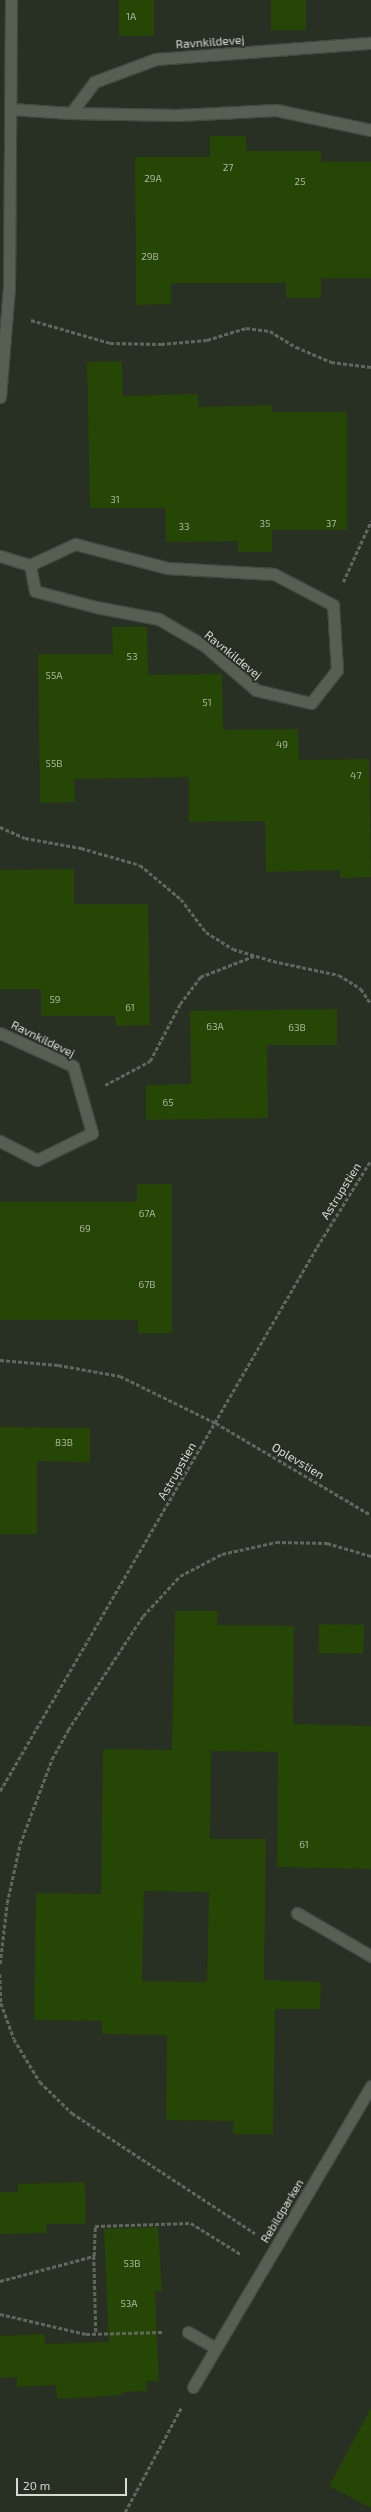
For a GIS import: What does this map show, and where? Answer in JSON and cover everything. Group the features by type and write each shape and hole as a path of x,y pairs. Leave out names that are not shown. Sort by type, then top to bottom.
{"street":[{"path":"0,397 2,357 7,314 11,109 11,0"},
{"name":"Ravnkildevej","path":"71,114 94,82 156,59 371,43"},
{"path":"11,109 71,114 178,115 276,110 371,130"},
{"path":"0,556 30,565 75,544 167,568 274,574 333,605"},
{"name":"Ravnkildevej","path":"30,565 35,591 159,619 205,646 256,690 311,703 337,670 333,605"},
{"name":"Ravnkildevej","path":"0,1033 73,1066 92,1133 37,1160 0,1141"},
{"path":"297,1913 371,1956"},
{"name":"Rebildparken","path":"193,2387 371,2086"},
{"path":"188,2332 216,2348"}],"path":[{"path":"7,314 110,343 160,344 207,340 246,328 270,331 296,347 332,362 371,368"},
{"path":"333,605 371,521"},
{"path":"0,827 25,838 81,848 140,865 181,899 206,932 233,949 339,974 361,989 371,1004"},
{"path":"82,1097 150,1061 180,1004 200,977 255,955"},
{"name":"Astrupstien","path":"0,1791 216,1423 317,1247 371,1160"},
{"name":"Oplevstien","path":"0,1360 58,1365 120,1376 216,1423 371,1515"},
{"path":"0,1964 7,1903 20,1844 52,1759 143,1616 180,1576 222,1554 276,1542 320,1543 371,1556"},
{"path":"0,1974 1,2002 14,2040 40,2082 72,2113 276,2246"},
{"path":"96,2333 94,2256 95,2226 191,2223 263,2269"},
{"path":"0,2281 94,2256"},
{"path":"0,2314 86,2334 188,2332"},
{"path":"125,2512 193,2387"}],"building":[{"path":"119,0 154,0 154,36 119,36"},
{"path":"271,0 306,0 306,30 271,30"},
{"path":"210,136 246,136 246,151 321,151 321,162 371,162 371,278 321,278 321,298 286,298 286,283 171,283 171,304 136,305 135,157 210,157"},
{"path":"122,361 123,396 198,394 198,407 272,405 272,412 347,412 347,530 272,530 272,552 238,552 238,541 166,542 165,508 90,508 87,362"},
{"path":"112,627 147,627 148,675 222,674 223,730 298,729 299,760 369,759 371,877 340,878 340,870 266,872 265,821 189,822 189,777 74,779 75,802 40,803 38,654 113,654"},
{"path":"74,869 74,904 148,904 150,1025 116,1026 115,1016 41,1016 41,989 0,989 0,870"},
{"path":"337,1009 337,1045 267,1045 268,1118 146,1120 146,1085 191,1084 190,1011"},
{"path":"137,1184 172,1184 172,1333 138,1333 138,1320 0,1320 0,1202 137,1202"},
{"path":"0,1427 90,1428 90,1462 37,1461 37,1534 0,1534"},
{"path":"175,1611 218,1611 217,1625 294,1626 293,1724 371,1726 371,1869 277,1867 278,1752 211,1751 210,1839 266,1839 264,1980 321,1982 320,2009 275,2009 273,2134 233,2134 234,2121 166,2120 167,2035 102,2034 102,2021 34,2020 36,1893 101,1894 103,1749 172,1750","holes":["144,1891 209,1892 207,1982 142,1981"]},
{"path":"319,1624 364,1625 363,1654 318,1653"},
{"path":"85,2182 86,2224 46,2224 47,2233 0,2234 0,2192 18,2192 18,2184"},
{"path":"158,2227 162,2291 155,2291 159,2381 146,2381 147,2391 123,2392 123,2395 57,2399 56,2385 17,2387 17,2377 0,2378 0,2336 45,2334 45,2344 109,2342 104,2229"},
{"path":"371,2408 371,2508 329,2486"}]}
